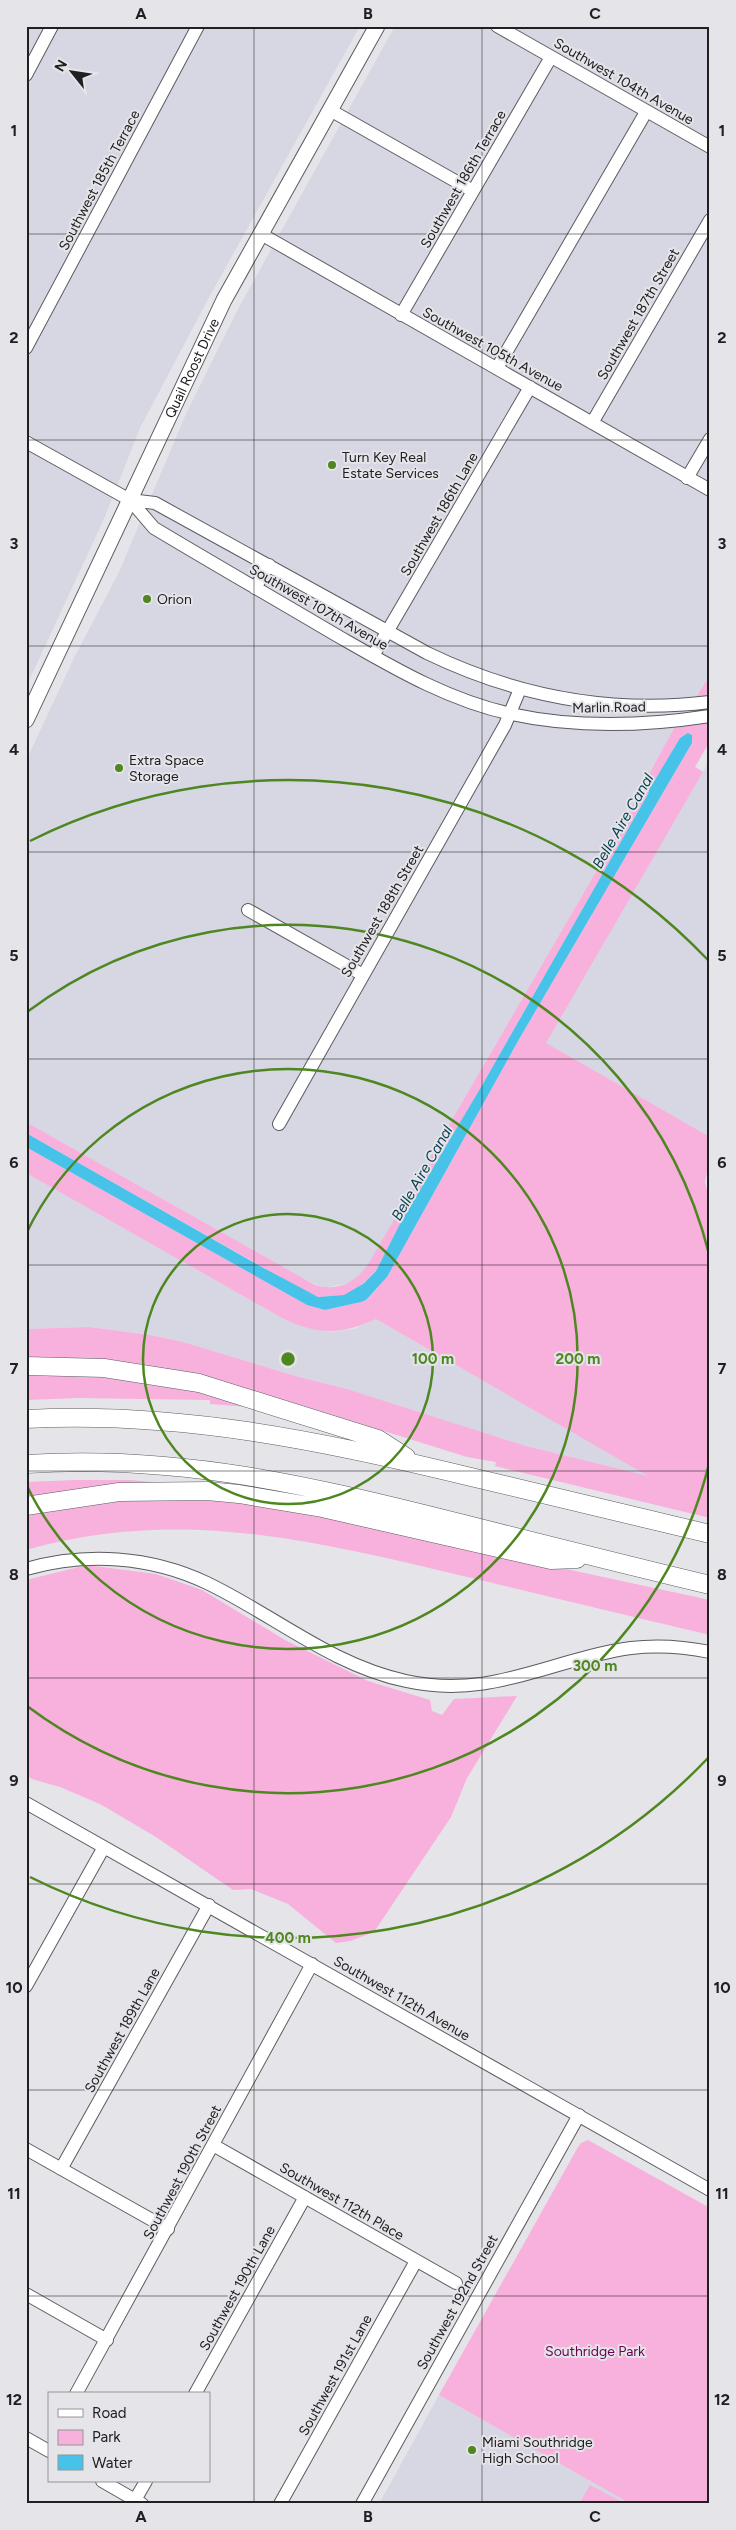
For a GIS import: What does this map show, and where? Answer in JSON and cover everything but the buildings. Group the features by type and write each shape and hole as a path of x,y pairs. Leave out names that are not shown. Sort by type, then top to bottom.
{"highway":[{"path":"26,1366 104,1368 164,1376 213,1387 378,1439 417,1464"},
{"path":"26,1419 131,1418 202,1424 305,1439 710,1534"},
{"path":"26,1464 117,1462 188,1467 260,1476 329,1490 710,1585"},
{"path":"26,1506 119,1492 160,1490 231,1493 322,1508 551,1560 599,1558"}],"main road":[{"name":"Quail Roost Drive","path":"26,720 220,306 377,26"}],"street":[{"path":"26,75 52,26"},
{"name":"Southwest 185th Terrace","path":"26,348 198,26"},
{"name":"Southwest 104th Avenue","path":"497,26 710,147"},
{"name":"Southwest 186th Terrace","path":"401,315 551,57"},
{"path":"330,110 473,191"},
{"path":"498,368 646,112"},
{"name":"Southwest 187th Street","path":"592,422 710,220"},
{"name":"Southwest 105th Avenue","path":"261,234 710,490"},
{"name":"Southwest 186th Lane","path":"373,656 530,387"},
{"path":"688,478 710,439"},
{"name":"Southwest 107th Avenue","path":"26,442 130,500 154,528 373,656 449,694 509,714"},
{"name":"Southwest 107th Avenue","path":"130,500 155,503 388,632 455,666 520,689"},
{"path":"256,588 269,565"},
{"name":"Marlin Road","path":"520,689 604,704 662,706 710,702"},
{"name":"Southwest 188th Street","path":"279,1124 505,725 520,689"},
{"name":"Marlin Road","path":"509,714 580,724 663,721 710,716"},
{"path":"248,910 363,975"},
{"path":"26,1569 57,1561 88,1558 127,1560 170,1569 214,1587 345,1661 382,1675 419,1684 462,1687 495,1683 632,1648 665,1647 710,1652"},
{"name":"Southwest 112th Avenue","path":"26,1803 710,2190"},
{"path":"26,1986 104,1847"},
{"name":"Southwest 189th Lane","path":"61,2169 208,1905"},
{"name":"Southwest 190th Street","path":"77,2392 168,2230 312,1964"},
{"name":"Southwest 192nd Street","path":"362,2504 579,2115"},
{"name":"Southwest 112th Place","path":"213,2145 456,2283"},
{"path":"26,2149 168,2230"},
{"name":"Southwest 190th Lane","path":"196,2392 305,2197"},
{"name":"Southwest 191st Lane","path":"280,2504 416,2261"},
{"path":"26,2294 107,2340"},
{"path":"26,2438 48,2447"},
{"path":"104,2482 138,2502 146,2482"}],"shaded area":[{"path":"26,26 360,26 207,301 140,428 104,519 26,687"},
{"path":"395,26 710,26 710,675 674,728 604,858 364,1272 349,1283 324,1288 300,1277 26,1122 26,761 74,658 119,572 186,414 238,309"},
{"path":"710,760 710,1137 545,1043"},
{"path":"26,1173 284,1319 329,1332 354,1329 376,1319 650,1477 526,1446 347,1389 299,1377 183,1342 150,1335 89,1327 26,1329"},
{"name":"Miami Southridge High School","path":"439,2395 631,2504 379,2504"}],"green space":[{"path":"710,675 710,696 695,698 709,677"},
{"path":"710,723 710,741 695,767 703,772 546,1043 710,1137 710,1158 705,1182 710,1202 710,1518 495,1466 496,1462 467,1457 301,1405 26,1361 26,1329 89,1327 150,1335 183,1342 299,1377 347,1389 526,1446 648,1476 376,1319 352,1328 330,1331 308,1328 284,1319 26,1173 26,1147 307,1305 325,1310 366,1300 387,1277 518,1041 692,743 692,735 689,733 680,738 655,781 651,783 648,794 484,1082 403,1219 376,1271 357,1289 344,1295 318,1297 303,1290 26,1133 26,1122 315,1285 324,1287 340,1286 353,1280 370,1261 604,858 674,728"},
{"path":"26,1371 163,1380 249,1407 210,1404 210,1400 78,1398 26,1400"},
{"path":"130,1480 176,1484 26,1501 26,1482"},
{"path":"205,1498 273,1506 710,1600 710,1635 350,1550 244,1533 191,1530 137,1531 82,1537 26,1550 26,1511 89,1499"},
{"path":"87,1565 156,1574 202,1590 285,1640 368,1681 430,1700 432,1711 442,1715 454,1699 517,1696 467,1778 451,1817 374,1932 350,1941 336,1943 288,1904 251,1889 233,1890 156,1837 100,1804 60,1787 32,1779 26,1775 26,1580"},
{"name":"Southridge Park","path":"588,2140 710,2208 710,2504 631,2504 439,2395 578,2147 581,2143"},
{"path":"590,2485 622,2502 621,2504 579,2504"}],"water":[{"path":"688,733 692,735 692,743 518,1041 387,1277 366,1300 325,1310 307,1305 26,1147 26,1133 318,1297 344,1295 363,1284 376,1271 401,1222 484,1082 648,794 651,783 655,780 680,738"}],"place":[{"name":"Turn Key Real Estate Services","path":"332,465"},
{"name":"Orion","path":"147,599"},
{"name":"Extra Space Storage","path":"119,768"},
{"name":"Miami Southridge High School","path":"472,2450"}],"water label":[{"name":"Belle Aire Canal","path":"623,821"},
{"name":"Belle Aire Canal","path":"422,1173"}]}
